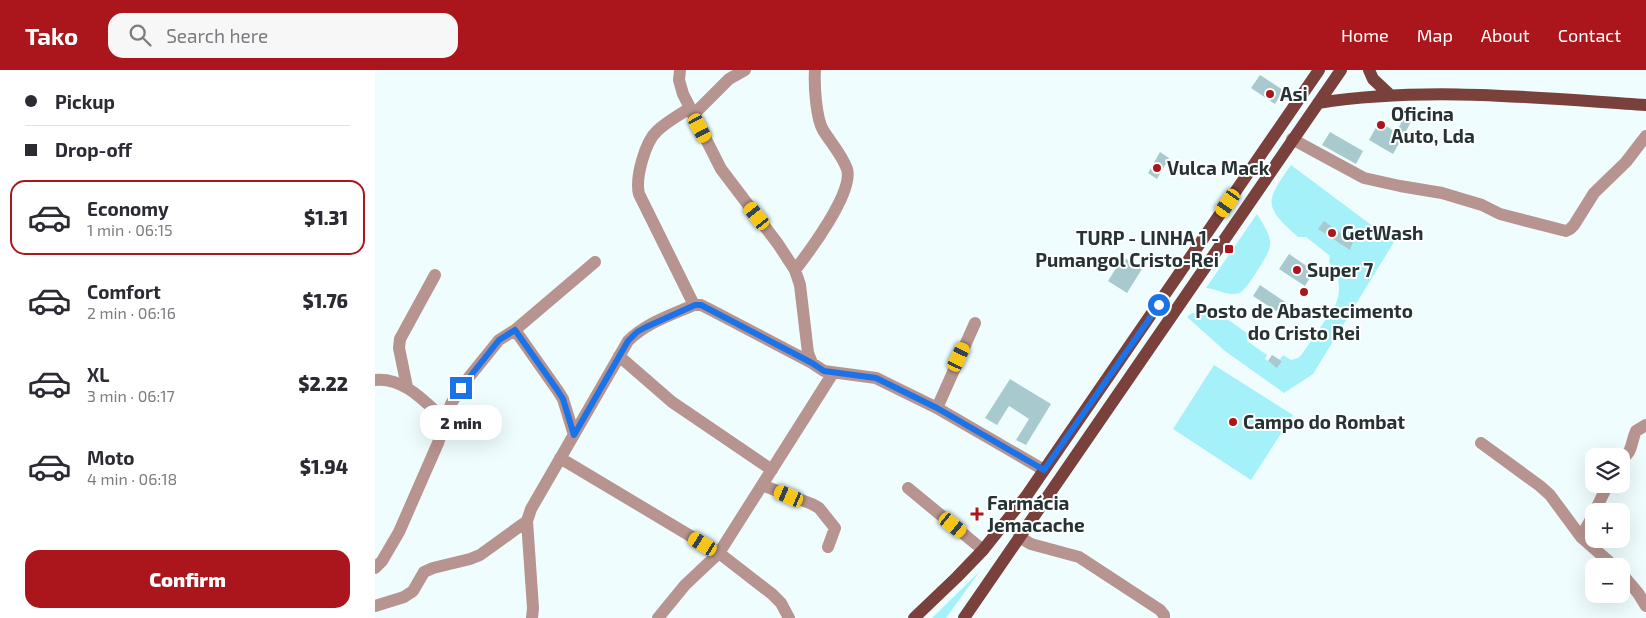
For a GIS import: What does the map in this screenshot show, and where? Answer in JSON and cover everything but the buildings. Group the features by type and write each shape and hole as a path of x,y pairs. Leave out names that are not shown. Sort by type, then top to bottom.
{"main road":[{"path":"914,618 983,550 1027,495 1319,70"},
{"path":"964,618 1341,70"},
{"path":"1369,70 1373,79 1389,94"},
{"path":"1318,103 1389,94 1474,94 1646,104"}],"street":[{"path":"680,70 679,80 691,111 721,169 778,244 795,270 800,285 807,353 812,363"},
{"path":"695,305 639,194 637,186 638,177 650,140 655,133 691,111 725,83 745,70"},
{"path":"795,270 827,225 843,194 847,175 847,171 835,148 820,125 815,70"},
{"path":"1292,140 1364,178 1442,193 1481,205 1500,214 1566,231 1571,229 1595,193 1626,162 1646,136"},
{"path":"375,568 382,561 399,532 438,442 451,404 461,388 499,340 515,330 595,262"},
{"path":"407,387 399,348 400,339 435,275"},
{"path":"532,618 533,608 527,521 531,509 628,341 637,332 695,305 701,305 711,310 824,371 876,378 937,408 1044,470"},
{"path":"937,408 975,323"},
{"path":"515,330 563,399 574,435"},
{"path":"619,356 672,402 772,470"},
{"path":"658,618 685,584 719,553 833,373"},
{"path":"375,380 385,379 407,387 445,420"},
{"path":"1630,452 1636,431 1646,425"},
{"path":"1481,443 1541,486 1550,495 1581,537 1605,558"},
{"path":"561,458 719,553 773,594 781,603 789,618"},
{"path":"762,485 819,508 835,528 827,547"},
{"path":"907,488 983,550"},
{"path":"375,606 404,597 413,591 424,572 479,555 527,521"},
{"path":"1581,537 1585,530"},
{"path":"1019,537 1031,544 1079,556 1160,610 1164,618"},
{"path":"1630,584 1646,606"}],"shaded area":[{"path":"1291,165 1394,242 1313,374 1284,393 1225,351 1187,317 1195,312 1203,311 1221,316 1252,337 1247,341 1267,355 1265,359 1277,367 1282,361 1280,359 1283,355 1291,360 1298,358 1302,354 1335,306 1339,295 1339,283 1336,272 1329,262 1330,256 1306,237 1298,237 1278,218 1274,210 1272,203 1276,188"},
{"path":"1257,214 1267,230 1270,242 1263,262 1251,280 1243,291 1236,294 1206,288"},
{"name":"Campo do Rombat","path":"1214,365 1293,415 1251,480 1173,429"},
{"path":"980,571 946,618 932,618"}],"place":[{"name":"Asi","path":"1270,94"},
{"name":"Oficina Auto, Lda","path":"1381,125"},
{"name":"Vulca Mack","path":"1157,168"},
{"name":"GetWash","path":"1332,233"},
{"name":"TURP - LINHA 1 - Pumangol Cristo-Rei","path":"1229,249"},
{"name":"Super 7","path":"1297,270"},
{"name":"Posto de Abastecimento do Cristo Rei","path":"1304,292"},
{"name":"Campo do Rombat","path":"1233,422"},
{"name":"Farmácia Jemacache","path":"977,514"}],"route":[{"path":"461,388 499,340 515,330 554,383 563,399 574,435 628,341 637,332 646,327 695,305 701,305 824,371 876,378 937,408 1044,470 1159,305"}]}
